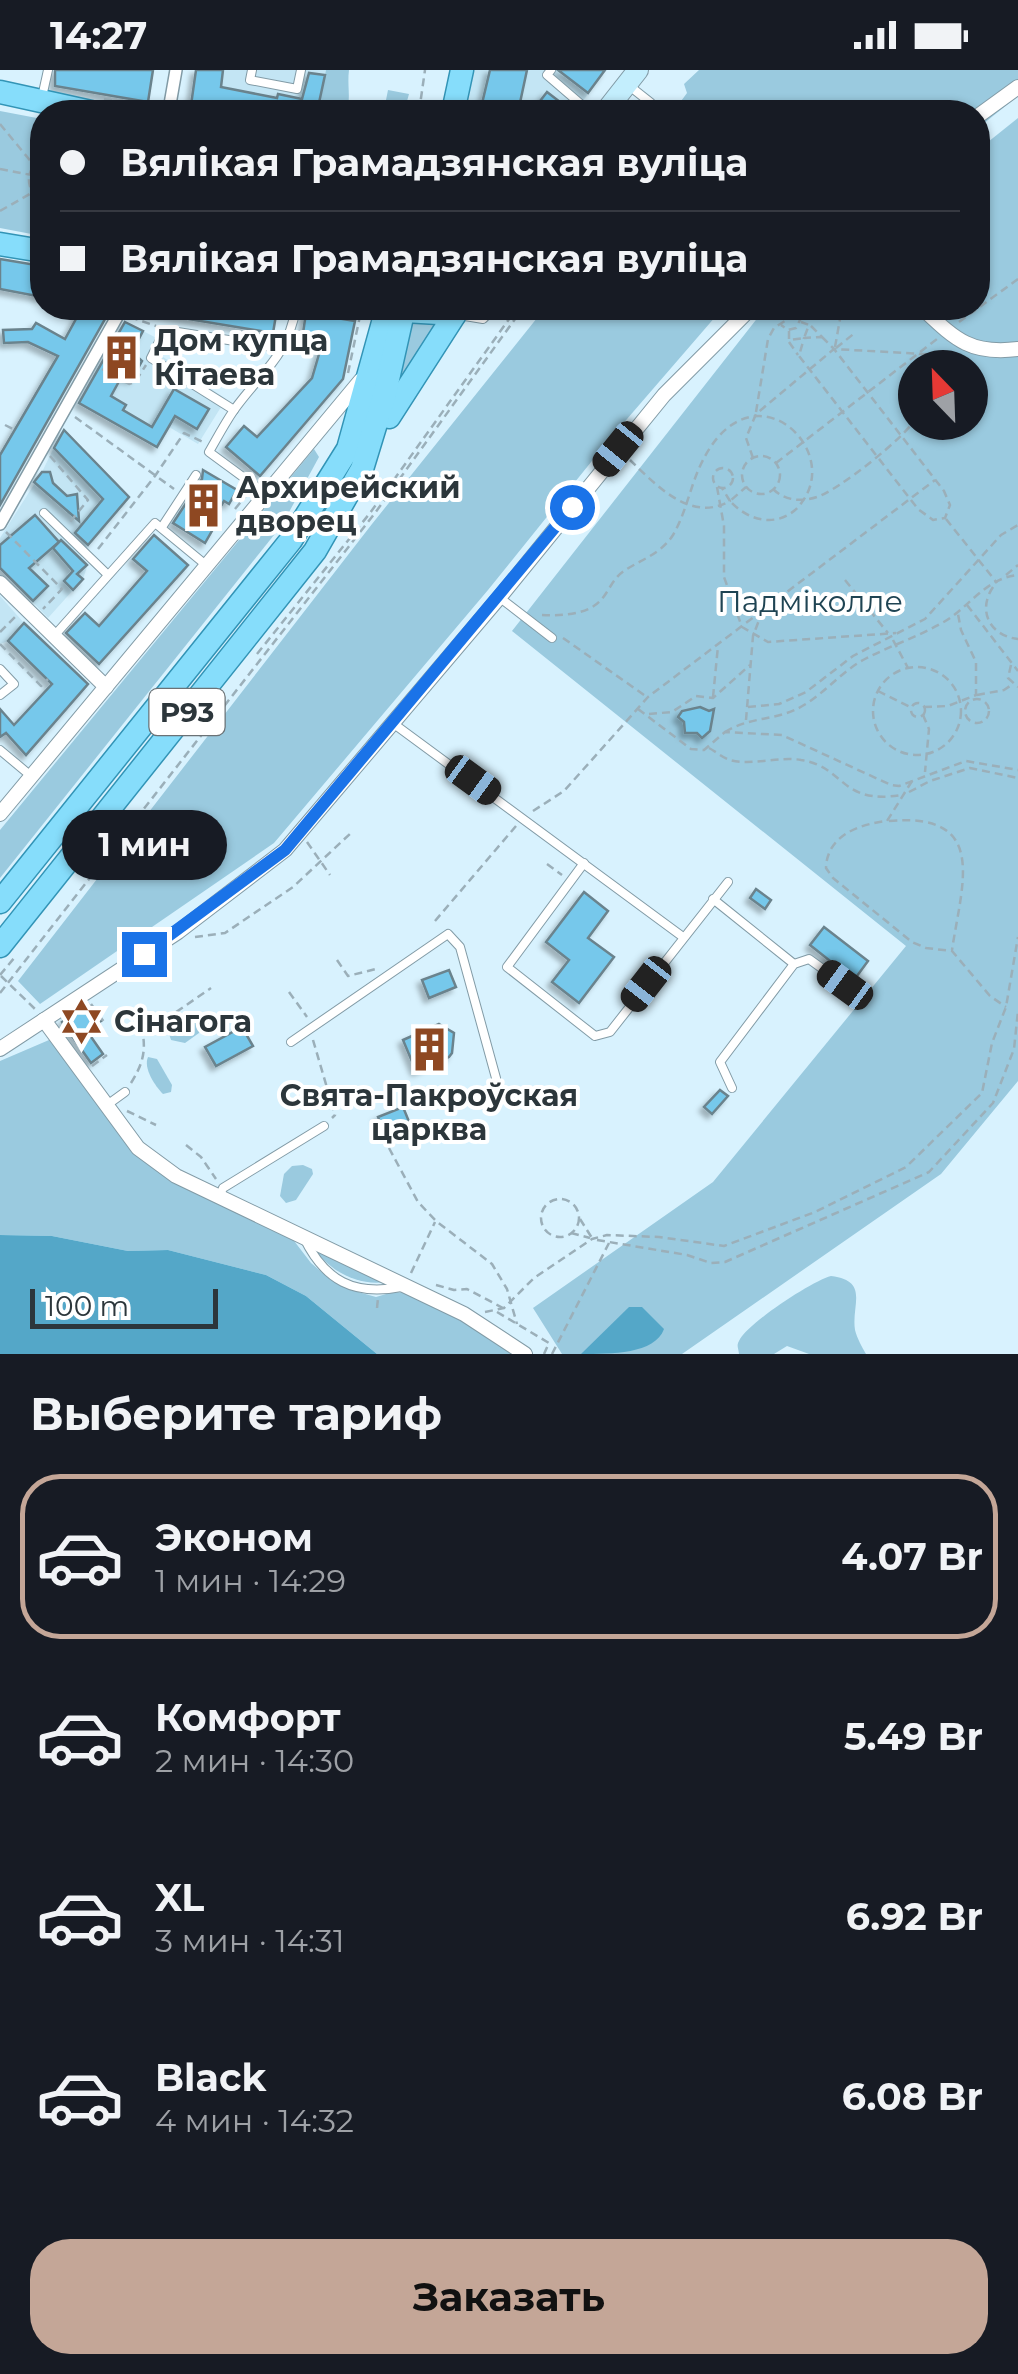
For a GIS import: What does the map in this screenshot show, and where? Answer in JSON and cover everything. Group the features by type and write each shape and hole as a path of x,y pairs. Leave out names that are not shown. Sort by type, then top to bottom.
{"main road":[{"path":"443,100 449,70"},
{"path":"456,100 462,70"},
{"path":"614,100 632,77"},
{"path":"0,92 37,100"},
{"path":"0,244 30,249"},
{"name":"Р93","path":"0,902 291,540 348,450 384,320"},
{"name":"Р93","path":"0,946 315,552 362,470 384,396 386,320"},
{"path":"362,470 400,394 451,320"}],"street":[{"path":"171,100 176,70"},
{"path":"990,107 1018,87"},
{"path":"0,525 115,320"},
{"path":"0,1048 41,1016 178,932 258,873 300,833 664,394 739,320"},
{"path":"934,320 973,348 1018,349"},
{"path":"0,814 354,391 373,362"},
{"path":"322,426 333,422 340,427 348,450"},
{"path":"0,583 106,687"},
{"path":"41,1016 138,1148 154,1162 222,1191 302,1234 406,1282 524,1354"}],"lane":[{"path":"42,100 48,70"},
{"path":"252,70 250,80 297,89 301,70"},
{"path":"551,70 547,75 576,100"},
{"path":"632,77 649,100"},
{"path":"266,494 209,452 234,410 284,348 294,320"},
{"path":"234,410 151,358 165,330 284,348"},
{"path":"162,528 196,475"},
{"path":"44,512 108,574"},
{"path":"54,636 156,523 206,565"},
{"path":"500,596 556,637"},
{"path":"0,669 14,684 0,695"},
{"path":"394,724 683,936"},
{"path":"0,750 30,776"},
{"path":"584,863 506,967 595,1036 610,1032 728,882"},
{"path":"714,899 794,964"},
{"path":"292,1042 448,934 460,947 496,1078"},
{"path":"732,1088 720,1062 794,964 809,959 845,985"},
{"path":"110,1109 125,1092"},
{"path":"222,1191 324,1126"},
{"path":"302,1234 316,1262 354,1287 376,1292 406,1282"}],"path":[{"path":"420,100 424,70"},
{"path":"0,124 30,159"},
{"path":"0,169 29,174 30,180"},
{"path":"0,211 30,194"},
{"path":"990,300 1018,279"},
{"path":"142,320 165,330"},
{"path":"347,380 380,320"},
{"path":"0,993 375,513 514,320"},
{"path":"753,458 746,438 756,414 768,339 787,320"},
{"path":"834,349 840,320"},
{"path":"923,350 963,320"},
{"path":"780,325 789,330 800,322 809,325 834,349 898,433"},
{"path":"799,356 809,325"},
{"path":"789,330 789,340 799,356 910,499 932,520 946,518"},
{"path":"545,625 530,614 568,615 601,600 614,579 668,542 711,444 738,420 756,414 856,332"},
{"path":"789,340 822,338"},
{"path":"834,349 898,351"},
{"path":"92,364 129,384 135,382 151,358"},
{"path":"776,463 898,370"},
{"path":"66,410 183,497"},
{"path":"733,478 726,468 716,469 712,478 746,514 770,520 796,511 814,475 812,461 790,427 756,414"},
{"path":"790,427 791,416"},
{"path":"5,425 15,430"},
{"path":"91,558 184,432 203,442 211,430"},
{"path":"774,489 786,498 804,500 823,495 898,439"},
{"path":"903,440 949,498 946,518"},
{"path":"44,449 88,500 63,531"},
{"path":"618,449 662,491 699,508 719,507 746,487"},
{"path":"763,456 776,463 780,476 774,489 762,494 746,487 744,465 753,458 763,456"},
{"path":"812,461 821,459"},
{"path":"733,478 742,476"},
{"path":"720,488 730,485 733,478"},
{"path":"435,921 525,818 564,791 636,708 935,480"},
{"path":"720,488 724,577 742,626 768,642 901,633 925,620 1001,535 1018,525"},
{"path":"946,518 997,583"},
{"path":"0,525 62,588 0,632"},
{"path":"636,708 690,749 704,750 746,720 782,716 804,705 850,669 958,612 1018,565"},
{"path":"1018,575 997,583 985,604 992,627 1006,638 1018,640"},
{"path":"845,580 897,644 908,668"},
{"path":"966,604 1018,671"},
{"path":"958,612 961,630 976,662 976,695"},
{"path":"746,720 753,636 761,614"},
{"path":"987,632 992,627"},
{"path":"901,633 922,633"},
{"path":"748,707 779,704 806,692 852,656 890,636"},
{"path":"556,637 648,698"},
{"path":"0,644 41,686 48,679"},
{"path":"713,698 718,646"},
{"path":"911,708 918,703 924,707 960,703 970,700 978,699 986,702 988,717 974,723 967,719 963,711 960,703 954,685 942,674 929,668 908,668 888,678 878,691 873,715 884,740 908,754 927,753 950,740 963,711 970,700 976,695 1015,685 1008,674 1012,664"},
{"path":"647,714 672,712 696,696 713,698 750,665"},
{"path":"878,691 911,708 914,716 924,715"},
{"path":"924,707 929,729 925,775"},
{"path":"725,732 782,735 891,786 975,761 1018,770"},
{"path":"708,747 729,760 800,760 815,764 859,795 878,798 906,794 930,780 970,768 1018,778"},
{"path":"887,821 912,779"},
{"path":"952,952 963,875 962,852 956,838 945,828 913,819 864,823 847,832 831,848 826,868 832,878 912,942 952,952 990,996 1006,1007"},
{"path":"183,939 225,933 293,887 352,832"},
{"path":"300,833 330,875"},
{"path":"547,864 570,880"},
{"path":"464,1314 504,1308 534,1278 592,1239 607,1235 659,1237 724,1246 816,1212 906,1168 982,1093 992,1043 1006,1007 1018,938"},
{"path":"337,960 348,976 390,966 395,970"},
{"path":"0,975 41,1016"},
{"path":"125,1092 141,1066 143,1036 211,988"},
{"path":"289,992 311,1028 334,1115 324,1126"},
{"path":"89,1001 104,1022"},
{"path":"592,1239 576,1206 566,1200 554,1200 542,1212 542,1224 549,1233 560,1237 571,1233 592,1239 687,1255 712,1263 725,1262 928,1172 993,1103 1014,1049 1018,1011"},
{"path":"90,1067 107,1054"},
{"path":"110,1109 121,1108 156,1126"},
{"path":"186,1145 201,1157 222,1191"},
{"path":"389,1148 418,1202 436,1221 492,1264 517,1324"},
{"path":"571,1233 579,1217"},
{"path":"436,1221 406,1282 467,1289 504,1308"},
{"path":"552,1354 610,1242"},
{"path":"496,1311 549,1343 544,1354"}],"shaded area":[{"path":"223,70 326,70 320,100 192,100 195,78 221,80"},
{"path":"473,70 605,70 584,100 467,100"},
{"path":"124,321 166,343 160,355 226,399 198,444 169,427 157,447 78,402"},
{"path":"63,429 129,497 87,547 82,557 88,564 83,579 48,618 0,568 0,538 42,472"},
{"path":"0,596 24,623 8,641 0,644"},
{"path":"0,1235 52,1236 128,1251 168,1250 266,1275 306,1296 377,1354 0,1354"},
{"path":"629,1307 642,1307 664,1329 659,1337 630,1351 581,1354"}],"green space":[{"path":"326,70 349,70 349,100 320,100"},
{"path":"699,70 1018,70 1018,96 990,118 990,100 682,100 687,93 684,84"},
{"path":"388,90 409,94 407,100 386,100"},
{"path":"0,111 30,117 30,234 0,228"},
{"name":"Падміколле","path":"1018,118 1018,1081 941,1174 682,1354 562,1354 533,1308 713,1182 906,946 512,631 756,320 990,320 990,140"},
{"path":"413,320 433,322 435,326 398,383"},
{"path":"535,320 713,320 274,843 40,1004 18,981"},
{"path":"314,449 319,457 282,525 0,878 0,830"},
{"path":"207,1013 213,1023 185,1043 171,1040 171,1029 179,1021"},
{"path":"49,1040 151,1166 288,1233 311,1263 331,1280 376,1297 409,1293 483,1330 515,1354 377,1354 306,1296 266,1275 168,1250 128,1251 52,1236 0,1235 0,1061"},
{"path":"148,1057 157,1059 172,1085 171,1092 163,1094 153,1082"},
{"path":"292,1166 312,1169 313,1174 296,1200 286,1203 280,1196 284,1174"},
{"path":"314,1248 385,1282 365,1282 345,1275"},
{"path":"831,1276 851,1283 855,1289 855,1330 866,1354 809,1354 787,1346 774,1354 739,1354 740,1339 756,1323 796,1294"}],"building":[{"path":"55,70 153,70 148,100 55,86"},
{"path":"196,70 223,70 221,87 302,99 309,73 325,75 320,100 192,100"},
{"path":"490,70 527,70 521,100 483,100"},
{"path":"558,70 605,70 588,93"},
{"path":"547,92 557,100 541,100"},
{"path":"0,259 30,264 30,295 0,289"},
{"path":"75,320 104,320 0,505 0,455 58,356 28,342 4,343 3,330 32,329 36,323 65,339"},
{"path":"194,320 275,320 273,333"},
{"path":"305,320 355,321 343,379 260,476 226,447 244,426 257,437 312,378 324,337 303,333"},
{"path":"125,322 143,331 132,352 142,361 132,379 122,376 111,396 126,405 123,410 152,427 174,389 209,409 197,429 175,416 157,447 79,403"},
{"path":"64,430 129,497 88,545 75,533 103,499 54,448"},
{"name":"Архирейский дворец","path":"203,470 237,490 229,504 224,501 209,526 213,529 205,543 173,523 202,479"},
{"path":"42,472 50,472 53,483 67,496 77,494 79,521 34,482"},
{"path":"35,515 59,542 29,568 48,586 33,601 0,568 0,545"},
{"path":"154,535 188,565 99,664 66,633 85,613 99,626 147,571 133,559"},
{"path":"61,540 87,565 77,574 83,579 73,590 64,581 73,571 53,548"},
{"path":"24,623 88,684 26,755 6,733 0,737 0,709 14,725 52,684 8,641"},
{"path":"714,709 710,731 702,738 697,733 685,733 684,722 678,717 682,711"},
{"path":"756,889 771,900 765,909 750,898"},
{"path":"584,892 608,911 588,938 614,957 579,1003 552,982 569,960 546,942"},
{"path":"824,927 868,961 854,980 810,945"},
{"path":"449,970 456,987 429,998 422,980"},
{"name":"Сінагога","path":"88,1004 101,1021 87,1031 103,1054 91,1063 62,1022"},
{"name":"Свята-Пакроўская царква","path":"439,1024 454,1033 452,1053 416,1071 403,1040"},
{"path":"242,1027 253,1046 216,1066 205,1047"},
{"path":"720,1090 728,1096 712,1114 704,1107"},
{"path":"403,1107 410,1124 385,1134 378,1117"}],"place":[{"name":"Дом купца Кітаева","path":"121,358"},
{"name":"Архирейский дворец","path":"203,505"},
{"name":"Сінагога","path":"81,1022"},
{"name":"Свята-Пакроўская царква","path":"429,1049"}],"route":[{"path":"144,954 285,850 572,507"}]}
